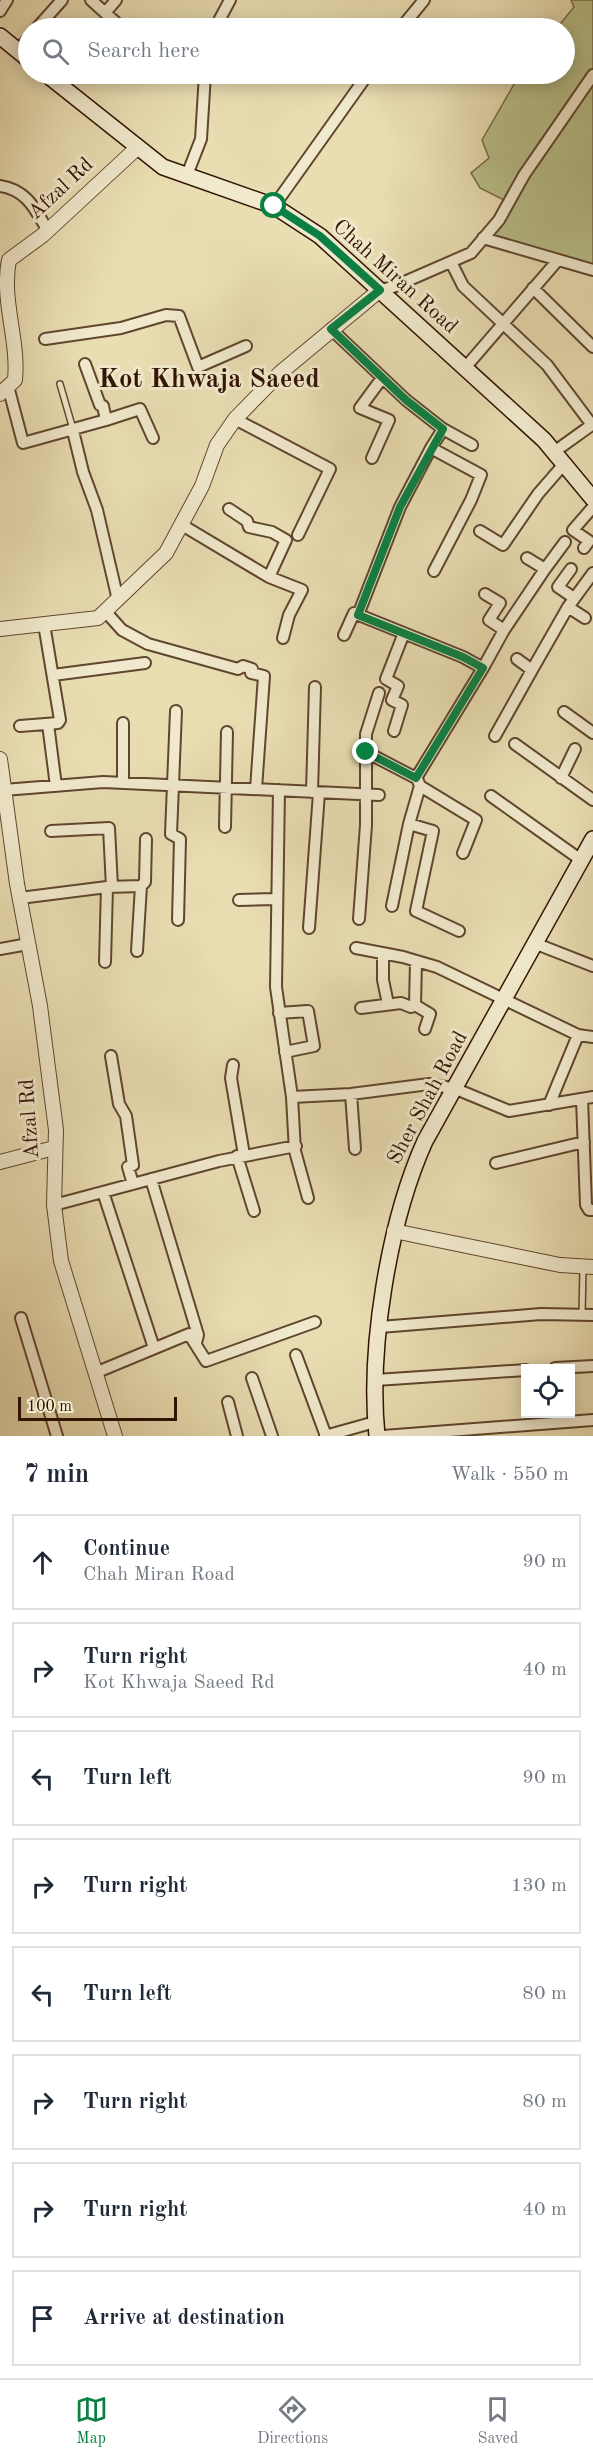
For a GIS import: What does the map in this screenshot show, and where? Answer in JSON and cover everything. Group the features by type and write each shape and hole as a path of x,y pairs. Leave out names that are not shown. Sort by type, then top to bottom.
{"main road":[{"path":"0,36 18,45"},
{"name":"Chah Miran Road","path":"59,84 163,166 274,206 320,236 559,458 593,499"},
{"name":"Sher Shah Road","path":"376,1429 376,1380 380,1327 394,1231 413,1168 425,1141 456,1089 593,839"}],"street":[{"path":"0,11 7,0"},
{"path":"47,18 62,0"},
{"path":"91,0 111,18"},
{"path":"105,13 116,0"},
{"path":"220,18 230,0"},
{"path":"409,18 424,0"},
{"path":"0,629 98,618 118,600 166,553 202,486 217,445 235,419 280,373 380,290 393,287 471,253 499,220 524,175 593,75"},
{"path":"187,176 201,139 204,84"},
{"path":"274,206 361,84"},
{"name":"Afzal Rd","path":"4,390 15,380 16,363 5,313 5,279 9,260 48,231 138,147"},
{"path":"0,186 16,188 31,203 48,231"},
{"path":"483,238 593,270"},
{"path":"464,369 558,260"},
{"path":"451,262 463,286 547,365 593,424 559,458 538,494 503,545 480,531"},
{"path":"533,288 593,346"},
{"path":"45,339 121,327 166,315 179,316 198,367 246,346"},
{"path":"331,329 382,378 443,429 472,445"},
{"path":"86,364 100,405 103,406 106,420"},
{"path":"372,458 389,420 360,408 382,378"},
{"path":"4,390 23,443 73,431 140,409 153,438"},
{"path":"235,419 330,469 298,535"},
{"path":"358,615 400,507 443,429"},
{"path":"73,431 83,472 97,510 118,600"},
{"path":"431,448 481,475 471,500 434,571"},
{"path":"584,548 589,541 573,530 593,507"},
{"path":"230,509 247,521 249,527 272,532 286,540 269,577"},
{"path":"182,525 269,577 302,590 289,615 283,638"},
{"path":"392,906 418,782 504,630 544,569 566,542"},
{"path":"527,558 544,569"},
{"path":"570,569 558,587 585,618"},
{"path":"495,736 571,602 593,573"},
{"path":"485,594 500,603 489,620 504,630"},
{"path":"105,611 122,630 148,644 238,669 243,666 252,669 251,673 264,676 256,789"},
{"path":"344,635 354,613 463,657 483,668"},
{"path":"20,726 48,724 60,720 44,624"},
{"path":"394,731 402,705 392,700 398,686 387,679 404,633"},
{"path":"517,659 532,670"},
{"path":"53,675 145,663"},
{"path":"309,928 316,792 315,687"},
{"path":"359,920 366,825 366,734 379,693"},
{"path":"176,711 171,834 180,839 178,920"},
{"path":"564,712 593,733"},
{"path":"123,723 123,782"},
{"path":"48,724 56,786"},
{"path":"225,827 228,787 227,732"},
{"path":"515,744 593,800"},
{"path":"561,778 575,749"},
{"path":"366,752 418,782 476,820 463,853"},
{"name":"Afzal Rd","path":"0,759 56,1130 54,1205 61,1261 115,1436"},
{"path":"4,790 123,782 379,795"},
{"path":"279,790 276,987 292,1097 295,1151 308,1198"},
{"path":"491,796 581,860"},
{"path":"409,824 433,831 416,911 459,931"},
{"path":"51,831 109,828 110,887 105,962"},
{"path":"137,951 141,886 145,882 146,839"},
{"path":"20,898 110,887 141,886"},
{"path":"238,900 276,899"},
{"path":"534,943 591,962"},
{"path":"0,949 28,944"},
{"path":"356,948 437,967 578,1035 593,1037"},
{"path":"383,953 383,980 388,1004"},
{"path":"415,1005 416,961"},
{"path":"361,1008 401,1003 411,1007 415,1005 430,1014 424,1029"},
{"path":"279,1013 308,1011 314,1047 285,1052"},
{"path":"549,1105 578,1035"},
{"path":"111,1056 119,1104 126,1116 133,1165 128,1167 133,1184"},
{"path":"233,1065 231,1078 240,1156 254,1211"},
{"path":"292,1097 351,1094 429,1084 456,1089 509,1112 588,1098 584,1142 586,1205 589,1210 593,1210"},
{"path":"351,1094 355,1149"},
{"path":"496,1163 584,1142"},
{"path":"54,1205 240,1156 296,1146"},
{"path":"0,1162 54,1148"},
{"path":"151,1179 198,1335 196,1343"},
{"path":"103,1192 154,1348"},
{"path":"394,1231 560,1265 588,1267"},
{"path":"380,1327 541,1314 587,1315"},
{"path":"21,1318 57,1436"},
{"path":"95,1373 189,1334 206,1361 315,1322"},
{"path":"296,1355 325,1436 376,1429"},
{"path":"575,1367 593,1366"},
{"path":"376,1380 521,1370"},
{"path":"252,1378 272,1436"},
{"path":"228,1402 237,1436"},
{"path":"383,1436 593,1420"}],"lane":[{"path":"0,256 17,255"},
{"path":"60,384 73,431"},
{"path":"587,1315 588,1267"}],"green space":[{"path":"571,0 593,0 593,270 483,238 506,201 480,188 471,173 489,158 482,140 514,84 575,84 575,18 565,18 574,7"}],"district":[{"name":"Kot Khwaja Saeed","path":"209,379"}],"route":[{"path":"274,206 320,236 380,290 331,329 406,400 443,429 400,507 358,615 463,657 483,668 416,778 366,752"}]}
